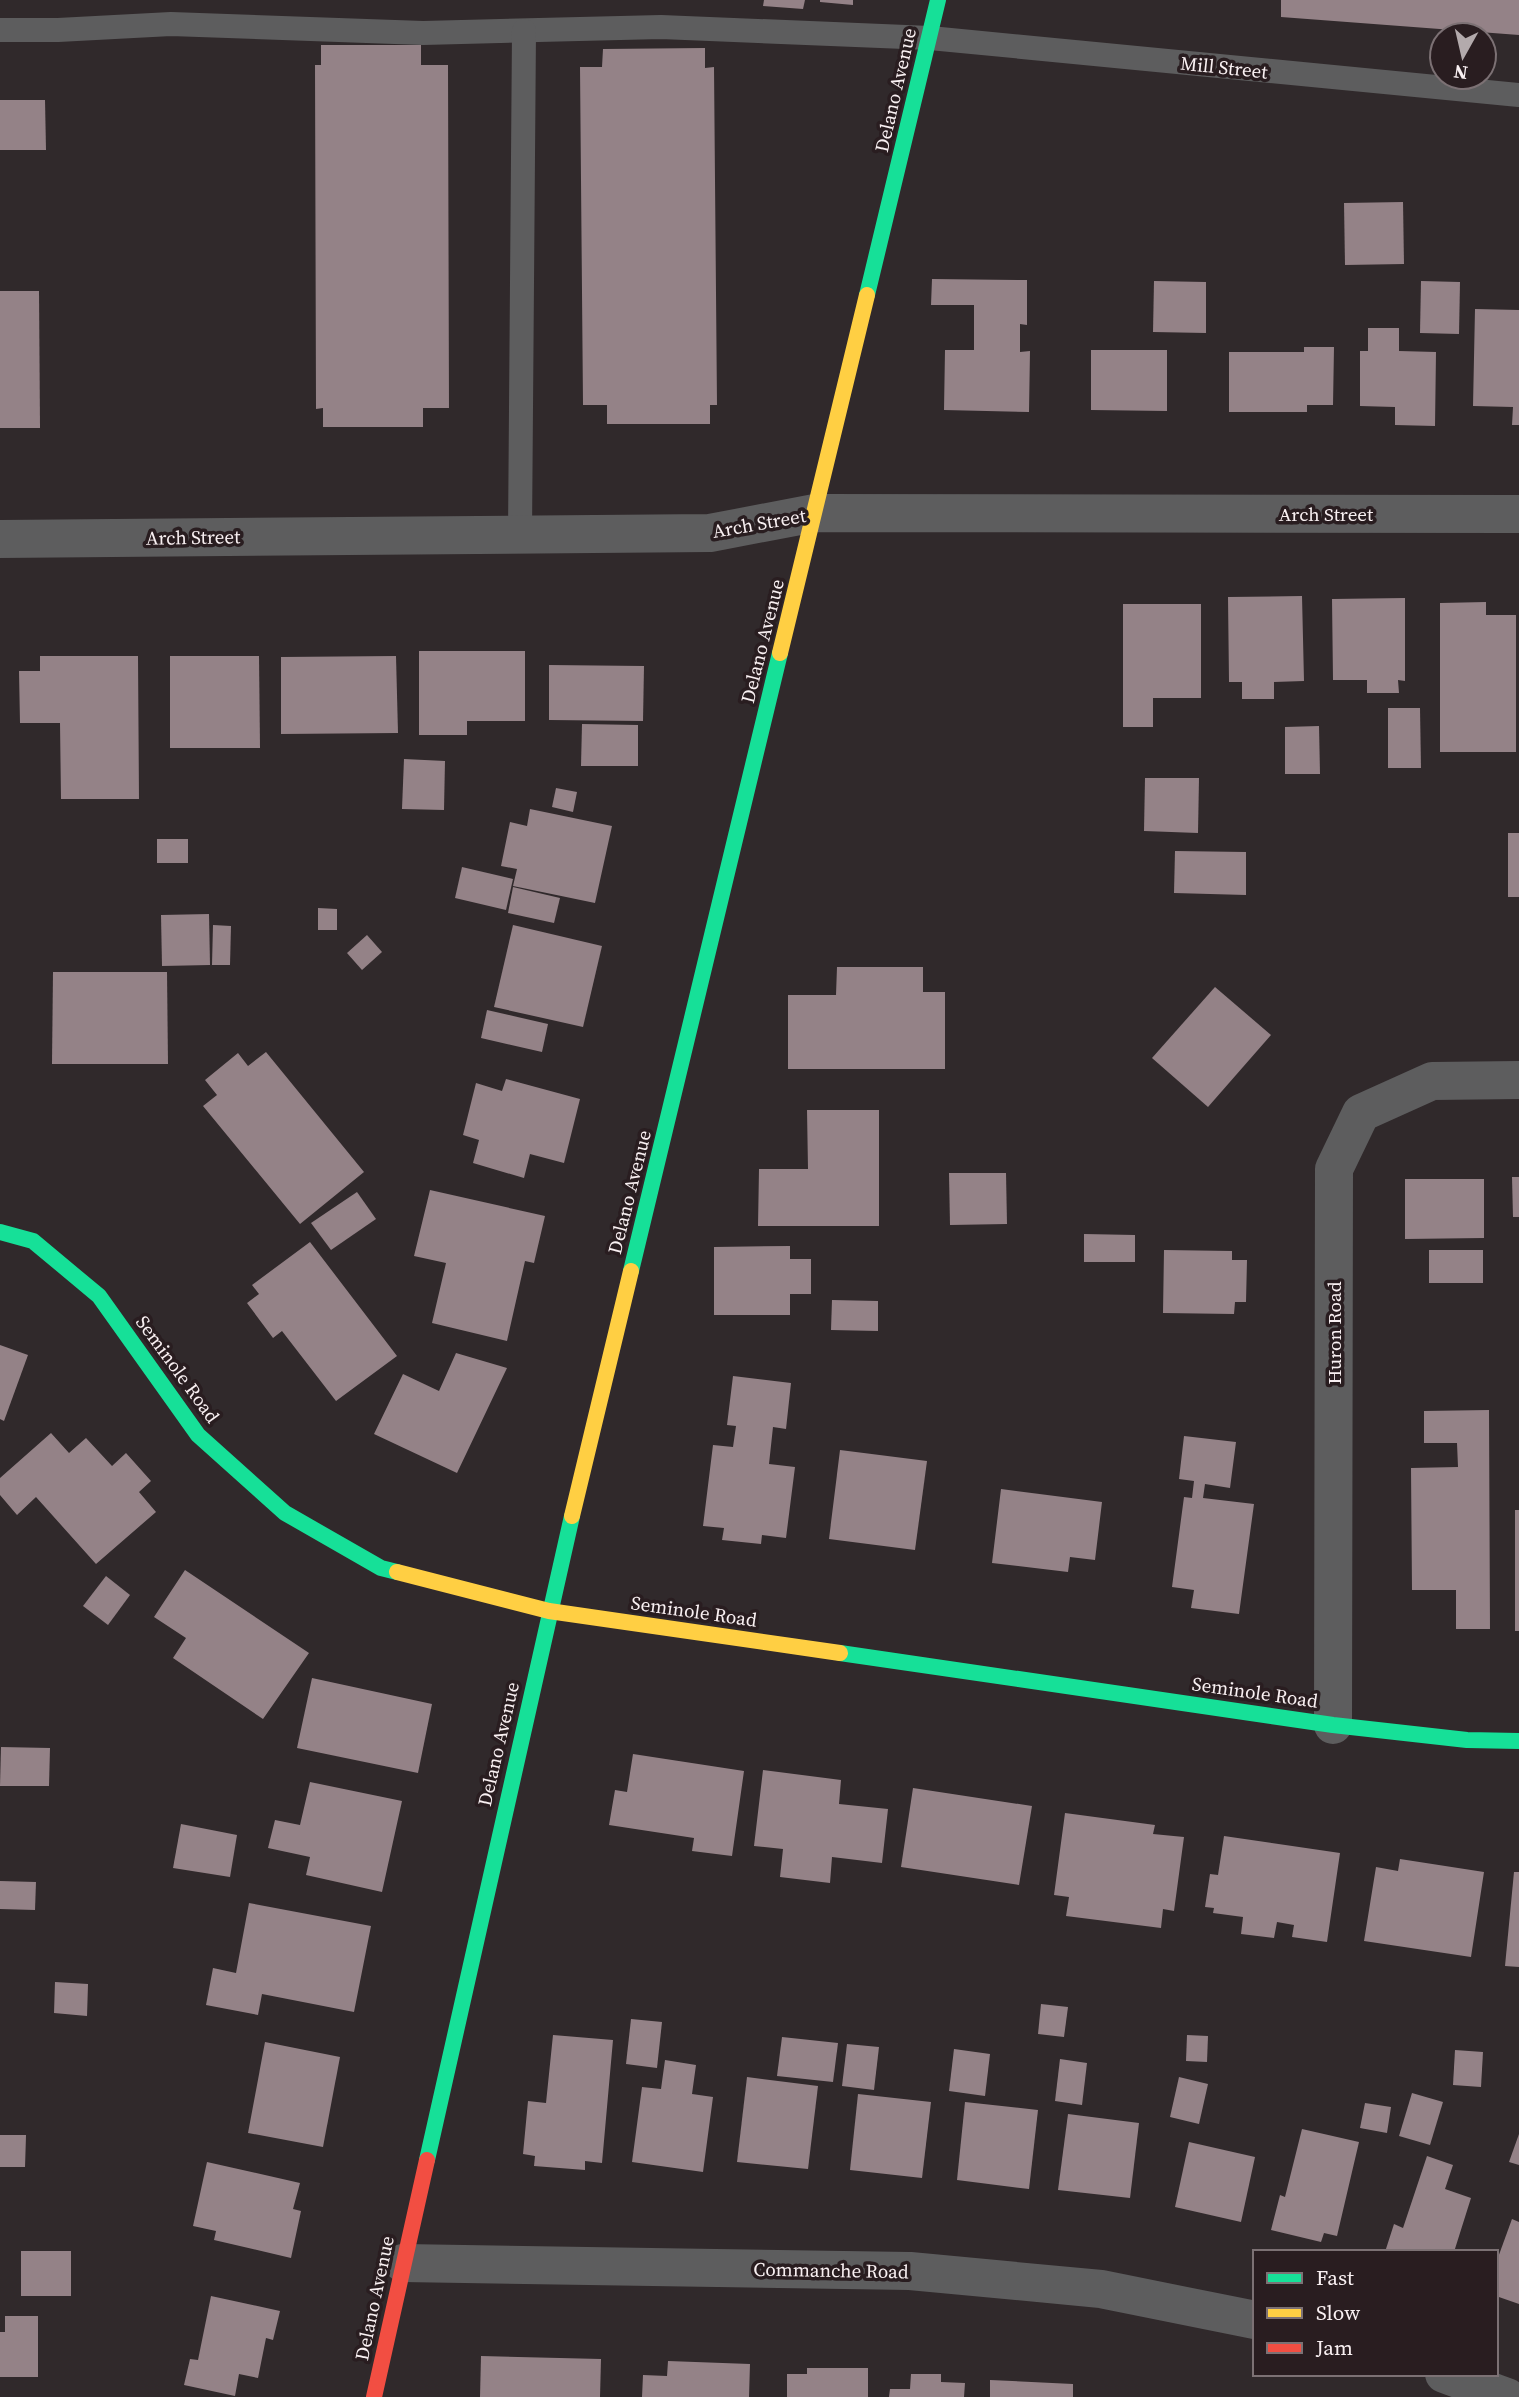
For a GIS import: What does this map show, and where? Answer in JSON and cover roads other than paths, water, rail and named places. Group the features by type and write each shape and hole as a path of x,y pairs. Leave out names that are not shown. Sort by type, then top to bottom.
{"street":[{"name":"Delano Avenue","path":"374,2397 549,1611 938,0"},
{"name":"Arch Street","path":"0,539 710,533 815,513 1519,514"},
{"name":"Huron Road","path":"1334,1725 1334,1169 1361,1112 1432,1081 1519,1080"},
{"name":"Seminole Road","path":"0,1232 33,1241 99,1296 198,1435 285,1513 381,1568 549,1611 1334,1725 1466,1740 1519,1741"},
{"name":"Commanche Road","path":"403,2263 910,2271 1101,2289 1253,2320"},
{"path":"1449,2376 1507,2397"}],"lane":[{"name":"Mill Street","path":"0,30 171,24 424,33 661,27 930,38 1519,96"},
{"path":"520,534 524,31"}]}
